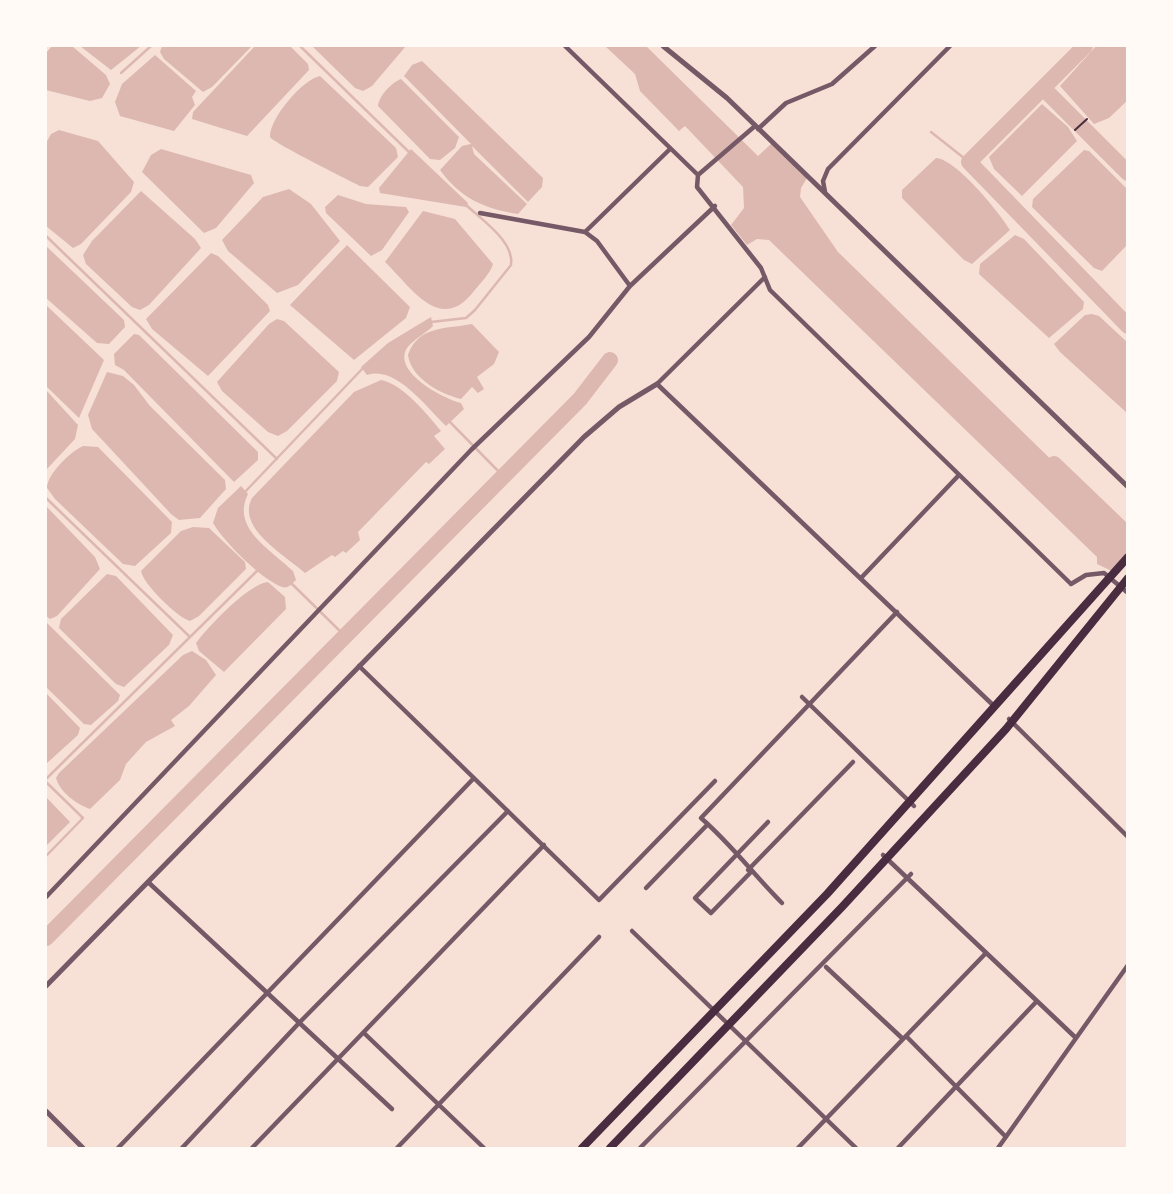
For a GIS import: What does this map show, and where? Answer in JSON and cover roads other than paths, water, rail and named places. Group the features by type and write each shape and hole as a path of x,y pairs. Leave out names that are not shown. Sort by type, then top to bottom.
{"highway":[{"path":"582,1149 827,894 1128,557"},
{"path":"610,1149 842,907 1006,729 1128,578"}],"street":[{"path":"565,46 698,176"},
{"path":"663,46 756,127 1128,487"},
{"path":"875,46 832,84 786,103 698,176 697,187 715,206 765,276 770,290 1070,584 1086,575 1104,573 1128,593"},
{"path":"827,195 823,181 828,169 950,46"},
{"path":"585,232 670,149"},
{"path":"46,897 471,450 589,337 630,286 715,206"},
{"path":"480,213 585,232 597,241 630,286"},
{"path":"46,986 584,437 619,407 657,384 765,276"},
{"path":"657,384 995,707"},
{"path":"861,578 959,475"},
{"path":"782,903 749,871 739,853 701,818 897,612"},
{"path":"359,666 600,900 715,781"},
{"path":"802,697 914,806"},
{"path":"1009,719 1128,837"},
{"path":"768,822 695,898 711,913 853,762"},
{"path":"118,1149 474,778"},
{"path":"181,1149 299,1023 508,811"},
{"path":"646,888 708,824"},
{"path":"252,1149 544,845"},
{"path":"883,855 1076,1038"},
{"path":"640,1149 911,874"},
{"path":"148,882 391,1109"},
{"path":"632,931 856,1149"},
{"path":"397,1149 599,937"},
{"path":"798,1149 986,953"},
{"path":"998,1149 1128,965"},
{"path":"826,967 957,1087 1006,1137"},
{"path":"898,1149 1037,1001"},
{"path":"364,1033 484,1149"},
{"path":"46,1111 83,1149"}],"waterway":[{"path":"121,73 151,46"},
{"path":"300,46 410,153"},
{"path":"1085,46 969,162 1128,326"},
{"path":"1043,88 1128,173"},
{"path":"931,132 969,162"},
{"path":"431,322 466,318 511,265 508,247 502,239 464,203"},
{"path":"46,236 277,459"},
{"path":"46,938 580,399 610,360"},
{"path":"243,494 364,367"},
{"path":"449,421 503,476"},
{"path":"1054,464 1128,535"},
{"path":"46,498 190,637"},
{"path":"46,779 260,568"},
{"path":"290,582 345,636"},
{"path":"46,782 83,818 46,856"}]}
